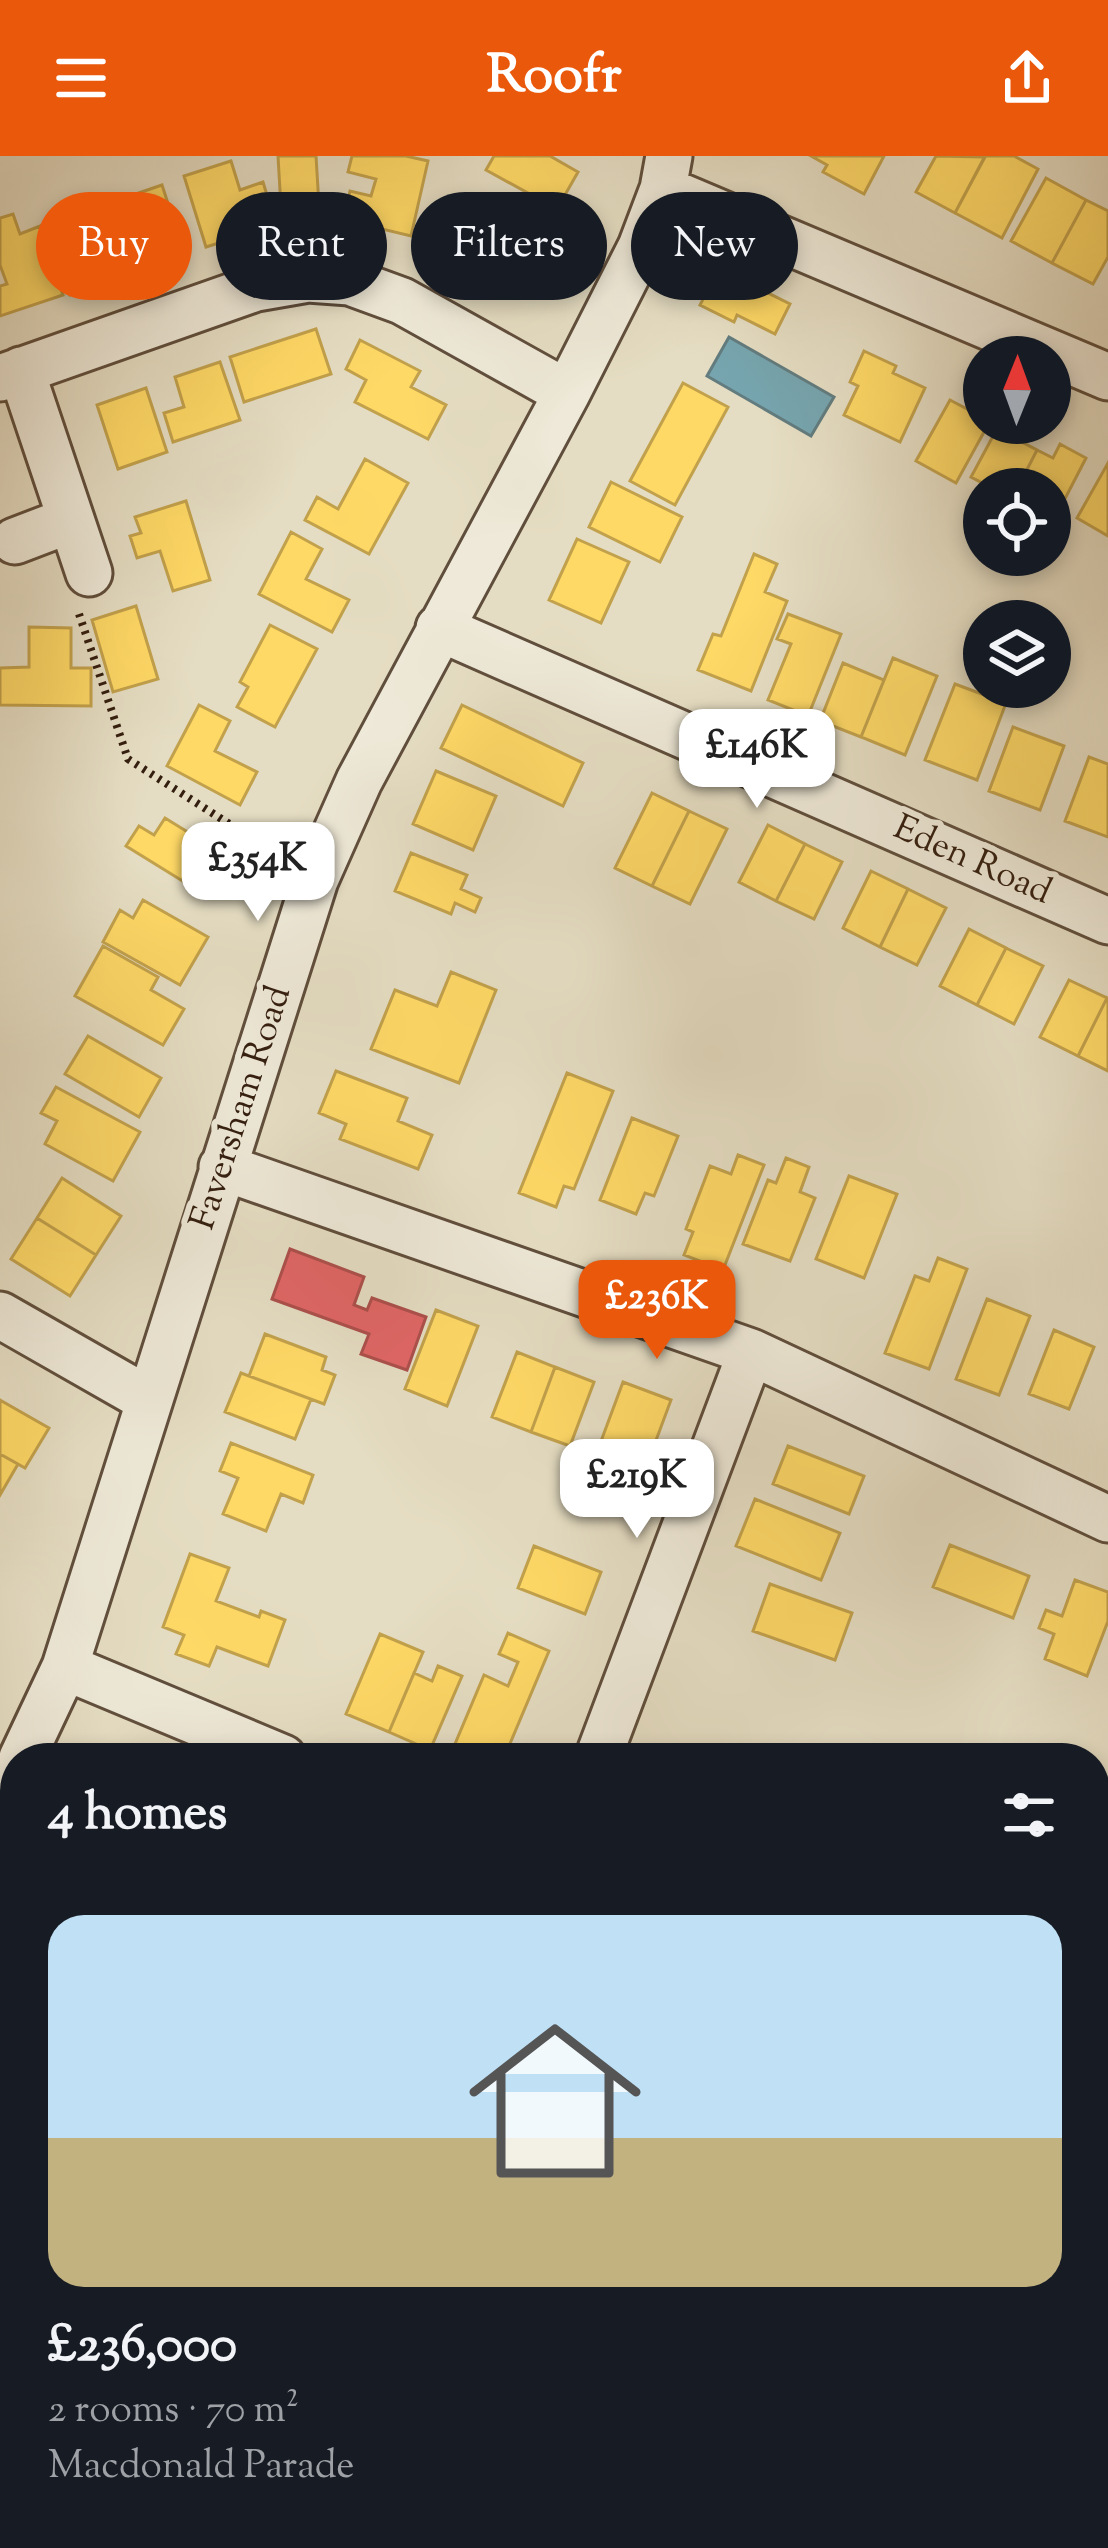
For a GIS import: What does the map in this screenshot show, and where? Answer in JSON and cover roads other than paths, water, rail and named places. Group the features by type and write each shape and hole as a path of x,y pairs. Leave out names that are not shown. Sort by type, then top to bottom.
{"street":[{"path":"666,172 1108,376"},
{"name":"Faversham Road","path":"29,1743 65,1667 315,880 359,781 641,247 666,172"},
{"path":"89,573 11,374 256,288 308,279 350,282 402,301 567,393"},
{"path":"15,541 70,520"},
{"name":"Eden Road","path":"439,628 1108,921"},
{"path":"223,1167 751,1352 1108,1519"},
{"path":"0,1315 148,1400"},
{"path":"604,1743 751,1352"},
{"path":"65,1667 247,1743"}]}
